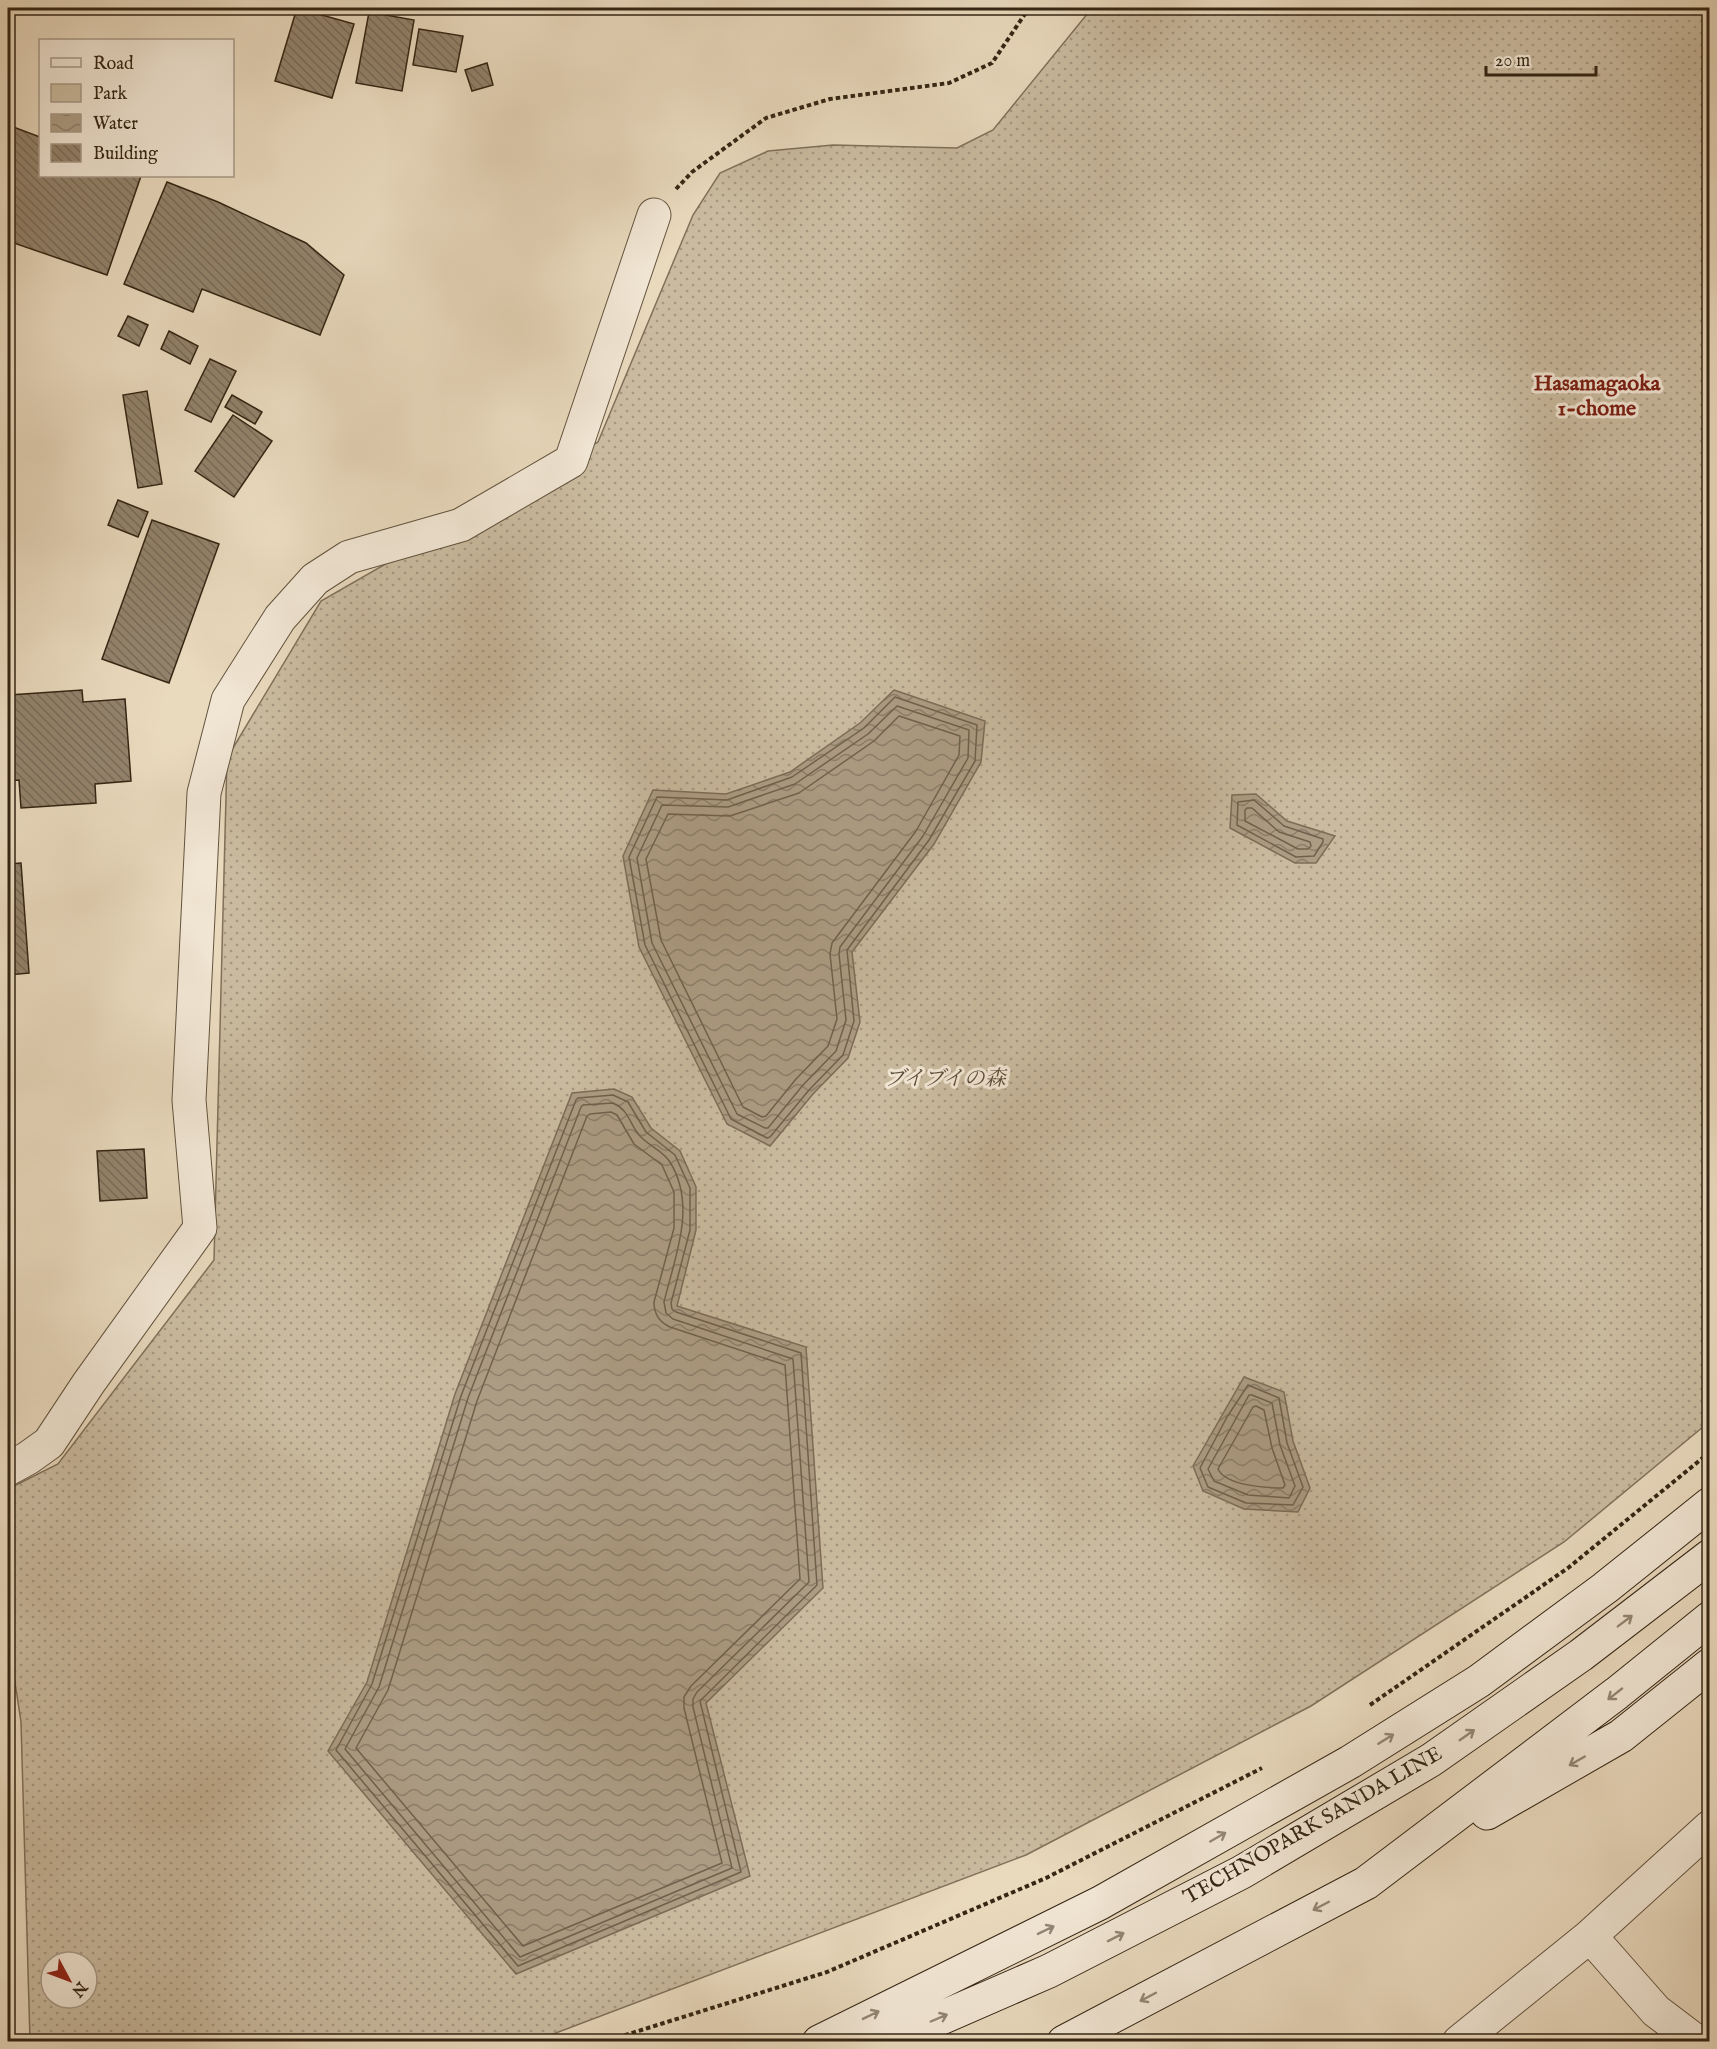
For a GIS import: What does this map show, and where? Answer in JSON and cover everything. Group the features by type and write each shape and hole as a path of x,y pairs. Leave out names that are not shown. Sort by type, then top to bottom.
{"main road":[{"path":"8,1468 28,1458 49,1443 88,1384 201,1228 189,1100 204,793 228,700 280,618 315,579 348,558 461,525 571,460 654,215"},
{"path":"819,2042 1100,1903 1350,1762 1479,1681 1605,1588 1710,1504"},
{"name":"TECHNOPARK SANDA LINE","path":"885,2042 1049,1971 1252,1867 1431,1760 1581,1655 1710,1557"},
{"path":"1366,1883 1617,1693 1710,1618"},
{"path":"1064,2042 1366,1883 1621,1736 1710,1665"},
{"path":"1460,2042 1590,1936 1710,1827"},
{"path":"1590,1936 1656,2011 1697,2042"}],"path":[{"path":"654,215 692,172 766,118 830,99 949,83 992,63 1029,8"},
{"path":"1363,1709 1568,1568 1710,1452"},
{"path":"603,2042 828,1972 1046,1878 1270,1764"}],"green space":[{"name":"ブイブイの森","path":"1092,8 1709,8 1709,1422 1564,1542 1311,1706 1026,1855 532,2042 30,2041 21,1722 8,1636 8,1489 58,1464 214,1260 227,758 321,601 598,442 693,215 720,173 768,151 833,145 957,148 993,130"}],"water":[{"path":"894,690 985,721 981,762 934,844 852,952 860,1022 848,1058 813,1094 770,1146 727,1124 639,947 623,856 653,790 726,794 790,772 860,723"},
{"path":"1256,794 1287,821 1335,836 1316,863 1295,863 1230,828 1232,795"},
{"path":"614,1089 632,1097 651,1128 680,1151 696,1187 696,1230 677,1306 806,1347 823,1588 706,1703 750,1876 516,1974 328,1751 367,1682 455,1394 572,1093"},
{"path":"1244,1377 1284,1392 1293,1441 1310,1488 1298,1512 1244,1509 1203,1491 1193,1466"}],"building":[{"path":"297,8 354,24 332,98 275,81"},
{"path":"369,12 414,20 402,91 356,83"},
{"path":"419,29 463,36 456,72 413,65"},
{"path":"487,63 493,85 472,91 465,70"},
{"path":"8,125 39,137 39,177 141,177 107,275 8,241"},
{"path":"167,182 218,202 306,243 344,275 320,335 202,289 193,312 124,284"},
{"path":"128,316 148,325 139,346 118,336"},
{"path":"169,331 198,346 190,364 161,349"},
{"path":"210,359 236,371 211,422 185,410"},
{"path":"147,391 162,484 138,488 123,395"},
{"path":"232,395 262,412 255,424 225,407"},
{"path":"233,415 272,441 234,497 195,471"},
{"path":"118,500 148,512 138,537 108,525"},
{"path":"152,520 219,544 169,683 102,659"},
{"path":"82,690 83,702 125,699 131,781 95,784 96,803 21,808 19,780 8,781 8,748 12,748 9,695"},
{"path":"21,863 29,973 8,975 8,864"},
{"path":"144,1149 147,1198 100,1201 97,1151"}],"district":[{"name":"Hasamagaoka 1-chome","path":"1597,396"}]}
